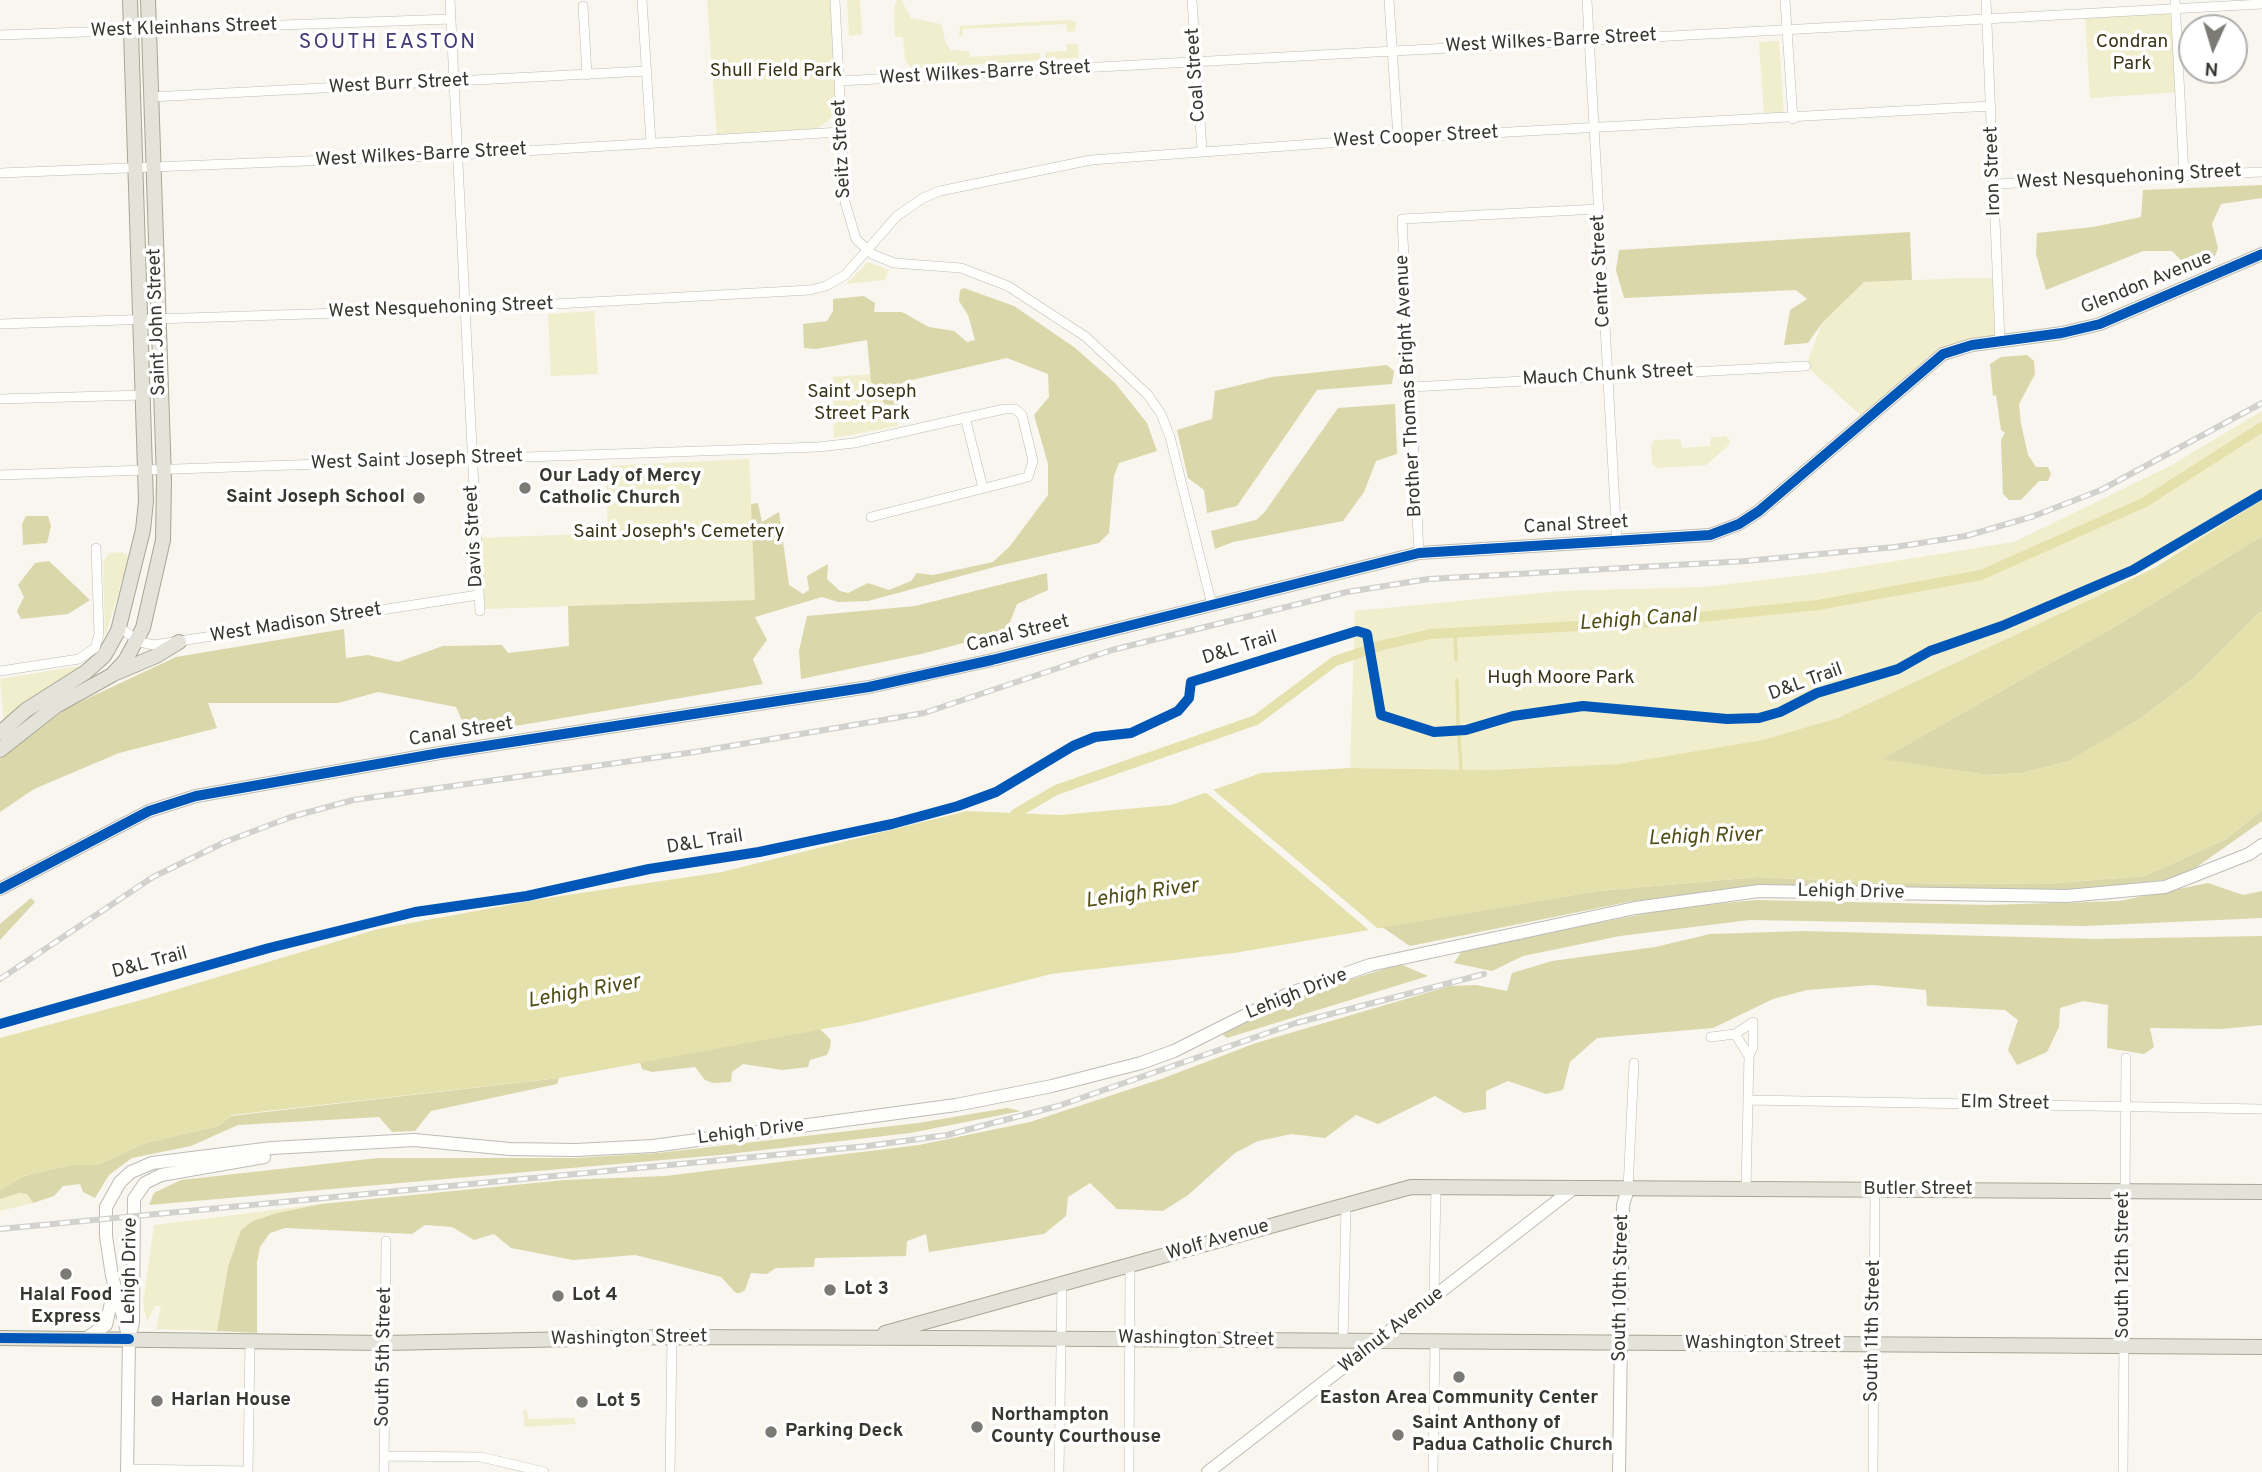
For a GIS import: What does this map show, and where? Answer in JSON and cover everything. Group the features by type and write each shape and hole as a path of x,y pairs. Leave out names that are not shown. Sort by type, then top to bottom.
{"main road":[{"name":"Saint John Street","path":"0,733 26,710 91,669 104,656 119,627 144,530 145,470 130,0"},
{"name":"Saint John Street","path":"112,676 137,640 147,612 164,535 148,0"},
{"path":"0,751 56,706 179,642"},
{"name":"Wolf Avenue","path":"867,1338 1411,1187 1436,1185 1574,1188"},
{"name":"Butler Street","path":"1574,1188 2262,1192"},
{"path":"950,1338 950,1320 953,1315"},
{"name":"Washington Street","path":"0,1338 385,1343 672,1337 950,1338 2262,1347"}],"street":[{"name":"Davis Street","path":"450,0 480,611"},
{"path":"642,0 650,143"},
{"name":"Seitz Street","path":"835,0 847,217 855,237 866,251"},
{"name":"Coal Street","path":"1192,0 1202,150"},
{"path":"1389,0 1398,138"},
{"name":"Centre Street","path":"1587,0 1617,542"},
{"path":"1785,0 1793,119"},
{"name":"Iron Street","path":"1986,0 2000,341"},
{"name":"West Wilkes-Barre Street","path":"839,81 1987,20 2176,5 2262,4"},
{"path":"2176,5 2184,175"},
{"path":"583,6 587,75"},
{"name":"West Kleinhans Street","path":"0,35 451,19"},
{"name":"West Burr Street","path":"151,97 646,71"},
{"name":"West Cooper Street","path":"866,251 901,212 940,191 1091,160 1398,138 1793,119 1991,106"},
{"name":"West Wilkes-Barre Street","path":"0,173 457,155 841,132"},
{"name":"West Nesquehoning Street","path":"1995,184 2262,172"},
{"name":"Brother Thomas Bright Avenue","path":"1419,554 1402,219 1598,209"},
{"path":"866,251 900,264 964,269 1008,286 1086,337 1148,395 1161,414 1170,437 1212,605"},
{"name":"West Nesquehoning Street","path":"0,324 464,309 817,289 845,275 866,251"},
{"name":"Glendon Avenue","path":"2000,341 2062,334 2101,324 2262,254"},
{"name":"Canal Street","path":"0,889 149,811 184,798 436,754 869,687 1419,554 1701,537 1739,524 1765,506 1928,364 1956,349 2000,341"},
{"name":"Mauch Chunk Street","path":"1410,387 1806,366"},
{"path":"0,399 143,395"},
{"name":"West Saint Joseph Street","path":"0,475 828,446 1007,408 1019,411 1030,448 1032,471 1026,477 983,488"},
{"path":"872,517 983,488 965,417"},
{"path":"0,671 75,660 95,648 99,634 96,548"},
{"name":"West Madison Street","path":"137,640 151,645 179,642 478,595"},
{"path":"119,627 137,640"},
{"name":"Lehigh Drive","path":"130,1339 112,1276 106,1236 106,1207 115,1188 131,1172 164,1160 272,1148 414,1140 510,1149 576,1150 653,1146 956,1105 1052,1086 1140,1063 1174,1051 1288,994 1370,965 1635,908 1759,891 2067,896 2165,887 2249,854 2262,845"},
{"path":"1711,1037 1735,1034 1753,1022 1753,1047 1749,1056 1746,1189"},
{"path":"1735,1034 1749,1056"},
{"name":"South 12th Street","path":"2123,1472 2126,1058"},
{"name":"South 10th Street","path":"1619,1472 1623,1205 1628,1189 1634,1063"},
{"name":"Elm Street","path":"1748,1100 2262,1109"},
{"name":"Lehigh Drive","path":"130,1339 133,1322 132,1205 145,1183 170,1172 332,1146"},
{"path":"1434,1298 1436,1185"},
{"name":"Walnut Avenue","path":"1208,1472 1379,1342 1574,1188"},
{"name":"South 11th Street","path":"1873,1472 1875,1190"},
{"path":"1343,1341 1346,1205"},
{"name":"South 5th Street","path":"384,1472 386,1241"},
{"path":"1129,1472 1130,1266"},
{"path":"85,1339 106,1325 112,1299 112,1276"},
{"path":"1059,1472 1062,1285"},
{"path":"670,1472 672,1337"},
{"path":"130,1339 127,1471 248,1471 250,1341"},
{"path":"1433,1472 1435,1342"},
{"path":"384,1455 474,1457 540,1471"}],"green space":[{"name":"Shull Field Park","path":"707,0 835,0 840,94 836,110 829,120 810,134 717,139"},
{"path":"847,0 860,0 862,34 849,36"},
{"path":"897,0 901,0 911,18 941,24 946,44 951,50 969,51 970,57 1040,53 1041,60 912,69 905,60 903,37 895,37 894,8"},
{"name":"Condran Park","path":"2176,9 2180,92 2090,98 2085,14"},
{"path":"1068,20 1076,22 1075,31 1067,32 1066,24 963,29 963,35 959,36 960,26"},
{"path":"1779,41 1784,113 1764,113 1759,42"},
{"path":"1067,43 1078,45 1079,58 1045,59 1045,52 1067,51"},
{"path":"868,262 889,270 884,280 846,284"},
{"path":"1998,278 2000,341 1937,358 1865,419 1806,366 1822,323 1864,282"},
{"path":"594,311 598,374 551,376 548,314"},
{"name":"Saint Joseph Street Park","path":"884,373 898,426 834,438 833,377"},
{"name":"Hugh Moore Park","path":"2262,411 2262,501 2220,529 2085,602 1838,718 1762,740 1618,764 1488,770 1350,768 1355,611 1562,591 1703,587 1815,574 2014,542 2170,466"},
{"path":"1725,436 1730,440 1729,445 1706,465 1657,468 1652,464 1651,445 1655,440 1680,439 1682,448 1710,446 1711,438"},
{"name":"Saint Joseph's Cemetery","path":"749,459 756,600 485,609 480,538 608,533 606,466"},
{"path":"122,552 129,557 105,637 103,562 109,553"},
{"path":"79,666 80,670 4,721 0,679"},
{"path":"19,1193 27,1194 33,1203 0,1211 0,1199"},
{"path":"321,1204 277,1213 228,1267 217,1331 156,1329 161,1306 155,1306 147,1322 143,1303 154,1225"},
{"path":"526,1409 529,1419 574,1418 576,1424 525,1427 523,1412"}],"shaded area":[{"path":"2262,185 2262,198 2221,204 2212,224 2218,248 2215,256 2189,268 2172,251 2143,251 2046,290 2036,254 2037,233 2093,227 2141,217 2143,190"},
{"path":"1910,232 1912,280 1864,282 1822,323 1808,343 1784,345 1790,310 1807,299 1796,290 1624,298 1616,270 1619,250"},
{"path":"964,288 1014,306 1074,347 1115,383 1147,423 1157,451 1119,463 1114,476 1109,533 1099,543 998,566 868,601 838,602 822,597 755,617 767,640 753,659 763,684 468,734 456,707 378,692 338,703 208,703 217,728 119,753 34,789 0,812 0,759 67,708 176,657 344,629 346,658 368,655 398,662 443,646 502,645 508,653 569,646 568,606 755,600 751,504 758,503 762,522 779,512 789,585 803,594 809,590 807,576 828,564 827,579 840,591 848,593 868,583 889,590 911,581 917,573 933,575 993,562 1010,546 1048,495 1048,464 1034,415 1049,397 1048,374 1007,358 903,382 900,405 885,404 871,382 867,340 816,349 804,348 803,324 827,321 833,311 833,299 864,296 875,303 874,312 902,312 929,327 954,331 967,342 975,340 968,315 959,301 960,290"},
{"path":"2027,355 2034,361 2035,374 2019,404 2021,424 2028,455 2036,467 2048,467 2051,474 2048,481 2039,481 2021,500 2009,500 2003,494 2001,440 2005,433 2001,430 1996,395 1993,396 1990,364 2001,357"},
{"path":"1387,365 1394,371 1392,384 1317,390 1237,506 1207,513 1204,490 1188,478 1177,430 1212,419 1215,391 1272,377"},
{"path":"1395,404 1397,454 1376,461 1364,492 1343,521 1233,542 1215,549 1211,531 1256,520 1264,513 1338,408"},
{"path":"26,516 48,516 51,526 47,543 23,545 22,524"},
{"path":"2262,536 2262,610 2195,677 2141,718 2105,740 2069,761 2022,773 1988,775 1880,760 2121,623"},
{"path":"49,561 90,600 68,614 21,619 17,611 24,597 18,585 35,563"},
{"path":"1047,573 1048,590 1017,604 1006,632 921,654 801,679 799,651 807,616 915,606"},
{"path":"2262,810 2262,821 2181,878 2073,890 1749,886 1628,902 1410,946 1382,927 1598,891 1758,877 1887,883 2044,884 2145,876 2226,839"},
{"path":"2208,883 2243,895 2262,891 2262,918 2085,926 1750,920 1620,936 1523,956 1492,971 1454,963 1463,949 1674,908 1756,900 1988,905 2119,901"},
{"path":"31,898 35,902 0,940 0,924"},
{"path":"1804,931 2095,939 2262,936 2262,1025 2222,1029 2150,1028 2154,1047 2144,1054 2107,1048 2108,1005 2083,1001 2060,1008 2059,1027 2047,1052 2017,1065 2008,1050 2018,1020 2005,1010 1927,1006 1926,990 1872,985 1807,990 1773,999 1713,1028 1597,1038 1570,1062 1563,1090 1546,1094 1508,1081 1486,1091 1486,1109 1464,1113 1435,1096 1378,1124 1356,1115 1325,1138 1292,1134 1258,1141 1235,1153 1188,1195 1163,1211 1117,1209 1090,1183 1068,1197 1066,1216 1044,1234 929,1252 926,1234 907,1241 906,1256 815,1258 814,1267 776,1268 767,1274 751,1273 745,1290 740,1293 736,1293 721,1277 635,1255 573,1260 511,1248 494,1234 474,1240 452,1227 425,1225 412,1234 285,1228 270,1233 260,1247 257,1262 257,1333 217,1331 228,1267 241,1230 253,1221 277,1213 321,1204 565,1180 665,1176 919,1145 1030,1122 1161,1079 1256,1043 1450,986 1476,985 1507,991 1512,973 1552,961 1655,947 1710,934"},
{"path":"1400,964 1428,976 1227,1038 1222,1034 1295,997"},
{"path":"820,1029 831,1040 830,1048 827,1055 810,1060 808,1067 782,1070 743,1064 732,1072 731,1082 713,1083 705,1080 695,1067 652,1072 642,1069 640,1062"},
{"path":"559,1078 557,1084 431,1111 415,1131 392,1132 379,1117 238,1125 191,1146 132,1158 109,1175 95,1198 83,1192 80,1184 63,1186 54,1196 33,1203 27,1194 19,1193 0,1199 0,1190 24,1176 70,1165 98,1165 145,1143 218,1126 231,1116"},
{"path":"1007,1108 1021,1111 910,1133 720,1155 149,1205 154,1193 181,1180 378,1158 575,1158 658,1153 918,1123"}],"water":[{"name":"Lehigh River","path":"2262,500 2262,536 2121,623 1882,759 1988,775 2022,773 2069,761 2141,718 2195,677 2262,610 2262,810 2226,839 2145,876 2044,884 1887,883 1758,877 1598,891 1234,953 1051,974 861,1022 559,1078 232,1115 218,1126 145,1143 98,1165 70,1165 24,1176 0,1190 0,1038 141,1000 378,929 541,899 722,872 967,811 1060,815 1171,805 1261,773 1350,768 1488,770 1618,764 1762,740 1838,718 2085,602 2156,567"}],"pier":[{"path":"1210,787 1381,931 1371,932 1203,790"}],"waterway":[{"name":"Lehigh Canal","path":"1015,814 1056,790 1256,720 1335,661 1383,645 1431,634 1652,622 1818,605 1981,575 2145,502 2262,427"},
{"path":"1455,633 1456,660"},
{"path":"1457,680 1458,724"},
{"path":"1459,737 1461,770"}],"railway":[{"path":"0,979 153,877 225,842 291,817 353,800 695,752 924,713 1112,650 1347,592 1429,579 1746,561 1895,547 1966,536 2034,516 2101,490 2262,403"},
{"path":"0,1229 868,1146 947,1135 1058,1106 1296,1023 1484,974"}],"cycle path":[{"path":"0,889 149,811 196,796 440,753 869,687 992,660 1419,553 1710,535 1739,524 1759,511 1943,354 1972,345 2062,333 2100,324 2262,254"},
{"name":"D&L Trail","path":"0,1024 269,948 415,912 527,896 649,869 759,852 892,824 958,806 996,792 1073,746 1095,737 1131,733 1178,711 1189,698 1191,682 1357,631 1367,634 1381,715 1434,732 1466,730 1513,716 1583,706 1727,719 1759,718 1780,712 1817,693 1898,669 1930,651 2002,626 2133,570 2262,494"},
{"path":"0,1338 129,1339"}],"place":[{"name":"Our Lady of Mercy Catholic Church","path":"525,488"},
{"name":"Saint Joseph School","path":"419,498"},
{"name":"Halal Food Express","path":"66,1274"},
{"name":"Lot 3","path":"830,1290"},
{"name":"Lot 4","path":"558,1296"},
{"name":"Easton Area Community Center","path":"1459,1377"},
{"name":"Harlan House","path":"157,1401"},
{"name":"Lot 5","path":"582,1402"},
{"name":"Northampton County Courthouse","path":"977,1427"},
{"name":"Parking Deck","path":"771,1432"},
{"name":"Saint Anthony of Padua Catholic Church","path":"1398,1435"}],"district":[{"name":"SOUTH EASTON","path":"388,44"}]}
